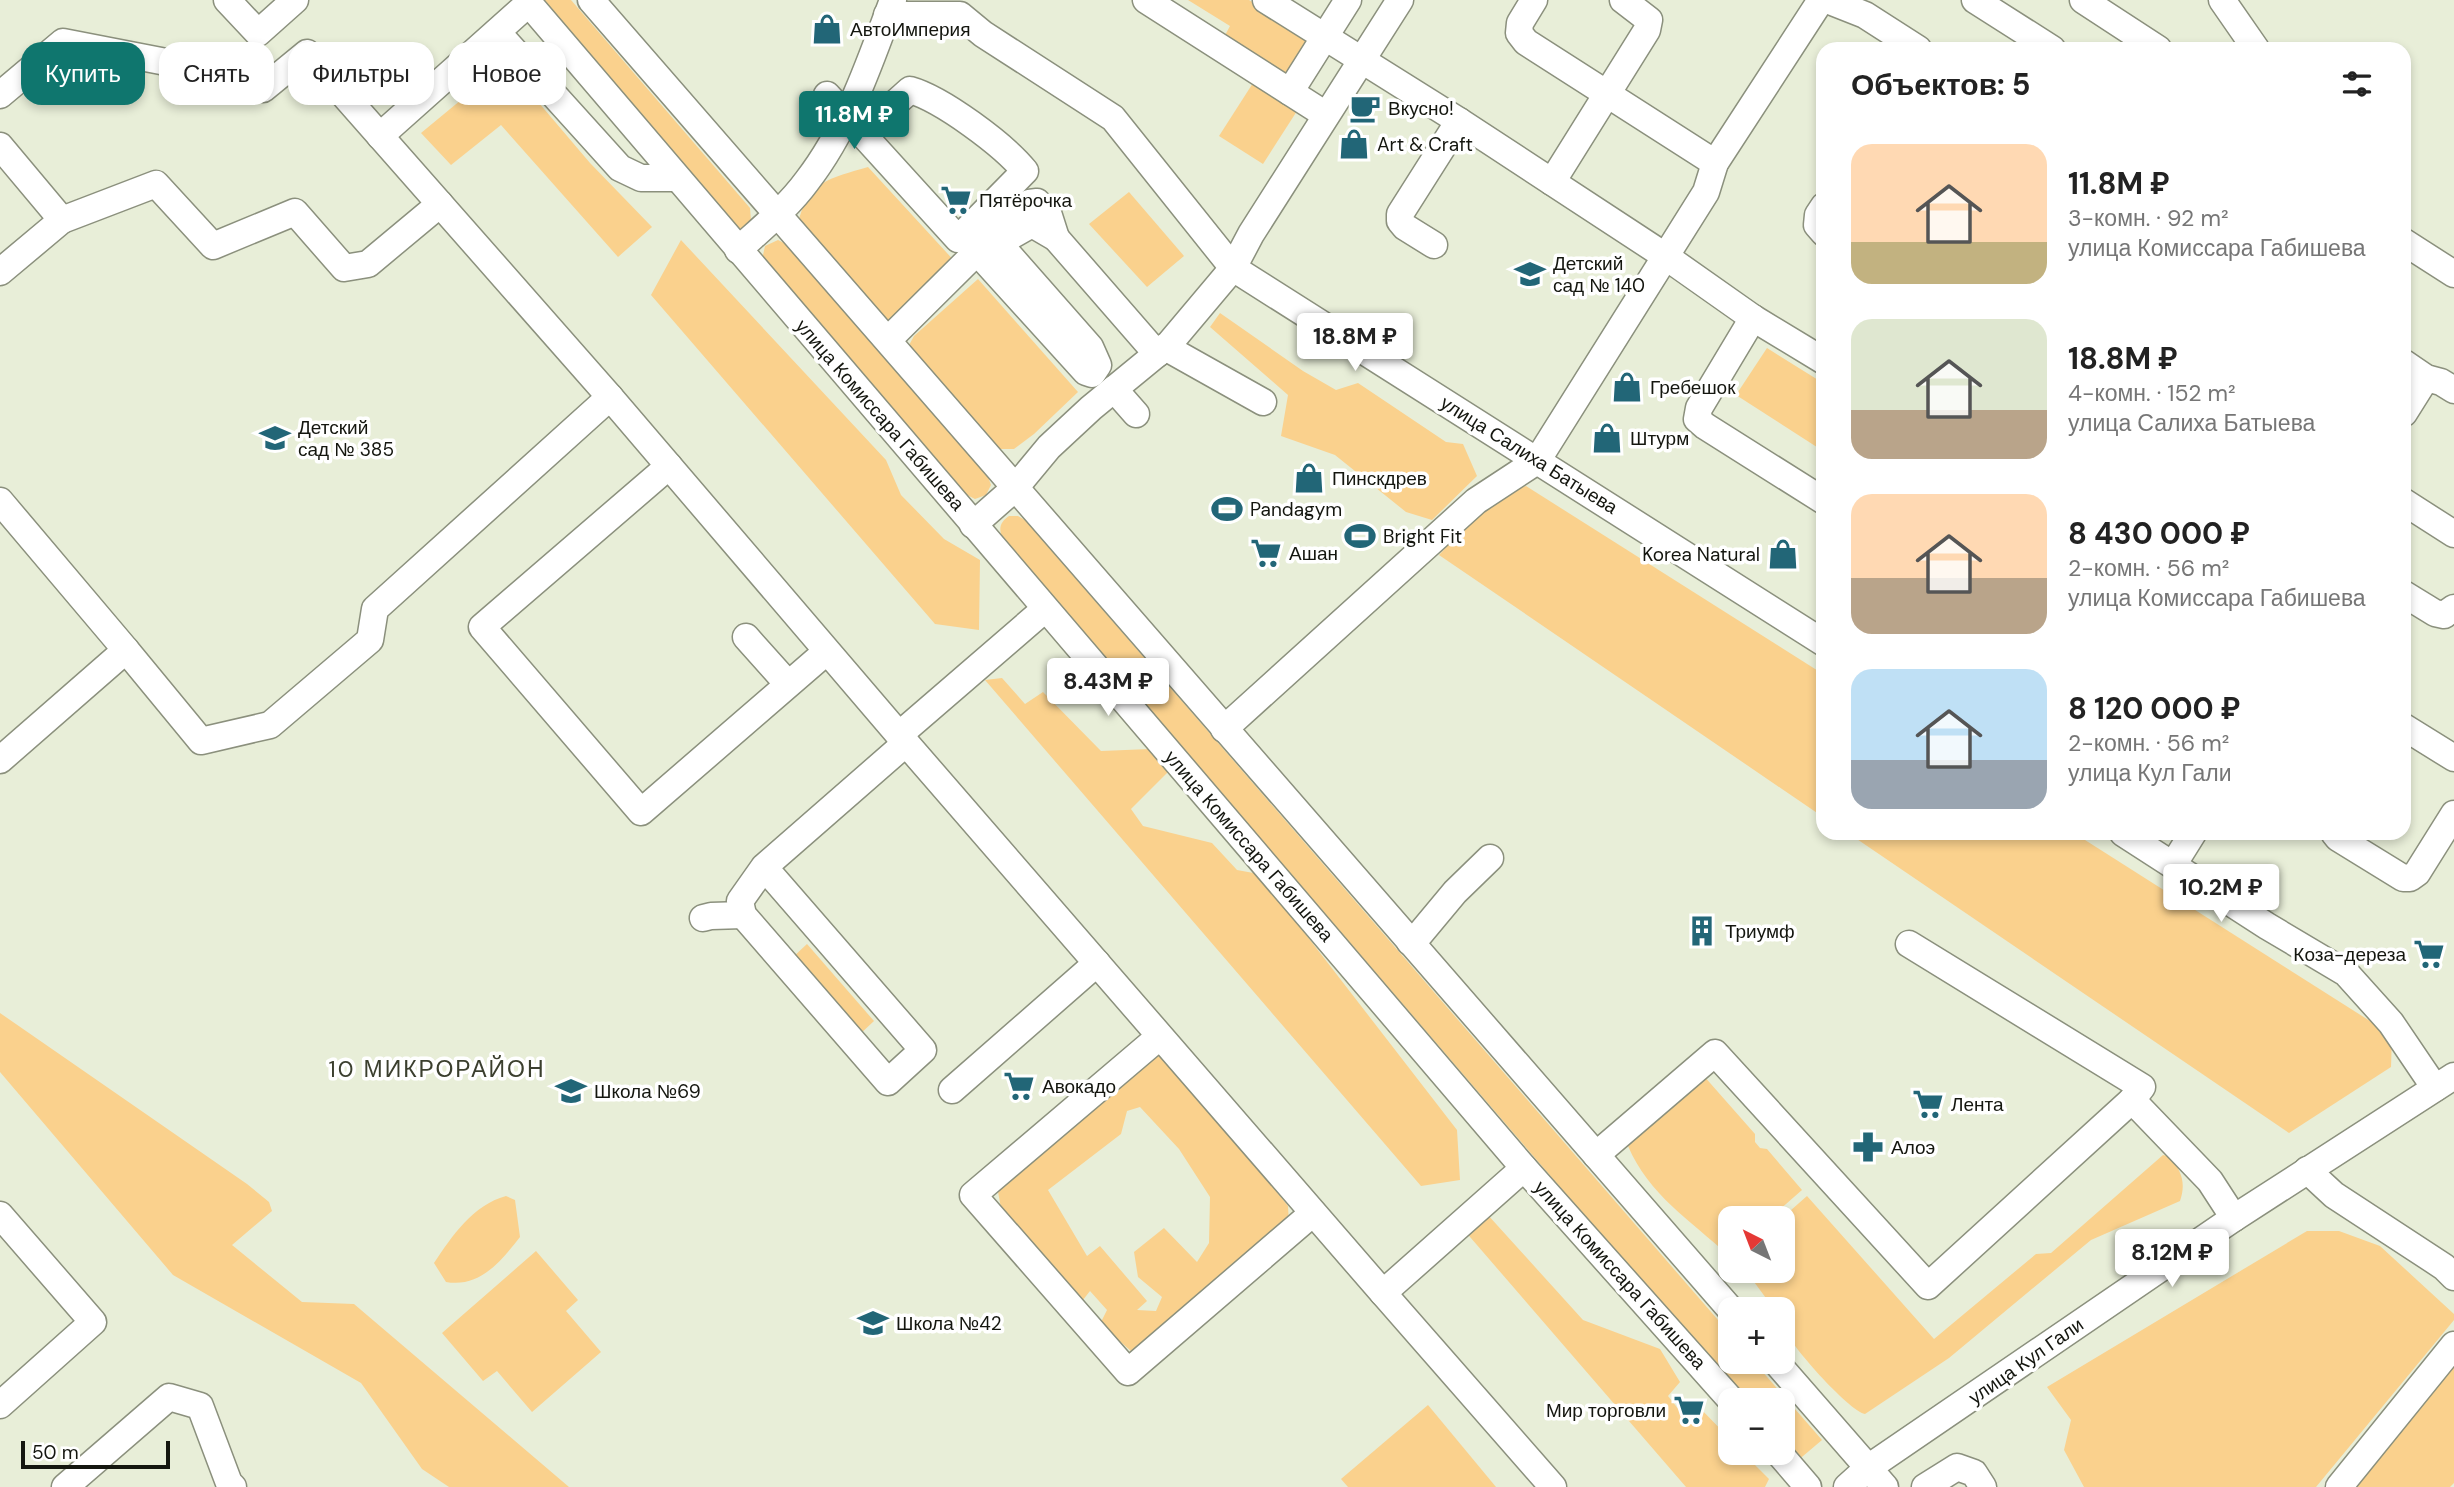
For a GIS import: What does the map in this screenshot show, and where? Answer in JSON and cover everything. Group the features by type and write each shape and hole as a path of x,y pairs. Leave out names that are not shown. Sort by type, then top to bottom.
{"street":[{"path":"227,0 258,33 295,0"},
{"path":"591,0 1720,1297"},
{"path":"1146,0 1326,115"},
{"path":"1266,0 1459,121 1665,256 1754,318 1816,356"},
{"path":"1290,92 1348,0"},
{"path":"973,524 1015,488 1049,447 1161,351 1233,268 1251,234 1399,0"},
{"path":"1534,0 1520,23 1519,33 1526,41 1715,163"},
{"path":"1552,182 1647,30 1649,20 1623,0"},
{"path":"1224,729 1476,501 1537,461 1706,192 1715,163 1821,0"},
{"path":"1827,0 1865,15 1907,42"},
{"path":"1975,0 2041,42"},
{"path":"2083,0 2147,42"},
{"path":"2222,0 2251,42"},
{"path":"380,136 527,2"},
{"name":"улица Комиссара Габишева","path":"527,2 1524,1168 1720,1388"},
{"path":"854,125 890,7"},
{"name":"улица Салиха Батыева","path":"890,7 964,7 983,34 1112,118 1233,268 1816,638"},
{"path":"497,32 620,167 641,178 677,178"},
{"path":"0,95 62,43 161,61 264,89 307,53 610,397 1159,1037 1553,1487"},
{"path":"738,250 779,214 854,125 910,90 927,94 1011,153 1026,171 958,239 854,125 827,96"},
{"path":"1434,245 1405,227 1400,221 1400,214 1459,121"},
{"path":"0,146 62,220"},
{"path":"0,272 62,220 156,184 213,246 295,212 344,268 368,264 440,204"},
{"path":"888,340 1028,204 1037,202 1049,216 1056,238"},
{"path":"978,253 1086,372 1092,374 1098,365 1090,347 1001,246 1004,240 1032,225 1056,238 1161,351 1263,402"},
{"path":"2411,246 2454,274"},
{"path":"1754,318 1699,408 1697,419 1816,496"},
{"path":"2411,368 2426,378 2441,382 2454,390"},
{"path":"2411,402 2426,378"},
{"path":"1114,389 1136,414"},
{"path":"0,500 201,741 270,725 370,640 375,609 610,397"},
{"path":"668,466 482,627 641,811 826,652"},
{"path":"2411,506 2454,534"},
{"path":"2411,598 2435,613 2444,615 2454,608"},
{"path":"764,867 923,1051 888,1082 743,915 740,901 764,867 1045,608"},
{"path":"746,637 788,684"},
{"path":"0,760 125,650"},
{"path":"2411,731 2454,758"},
{"path":"2341,840 2403,878 2410,878 2417,873 2454,814"},
{"path":"2134,840 2267,926 2346,973 2445,1082"},
{"path":"2173,865 2189,840"},
{"path":"1410,942 1490,858"},
{"path":"703,918 743,915"},
{"path":"1596,1155 1715,1053 1928,1286 2132,1100 2142,1087 1909,944"},
{"path":"953,1090 1097,963"},
{"path":"1159,1037 973,1195 1128,1373 1313,1213"},
{"name":"улица Кул Гали","path":"1847,1487 1876,1477 2234,1218 2445,1082"},
{"path":"2132,1100 2210,1181 2234,1218"},
{"path":"1383,1293 1524,1168"},
{"path":"2306,1170 2334,1195 2444,1267 2454,1277"},
{"path":"0,1215 93,1322 0,1405"},
{"path":"2339,1487 2454,1345"},
{"path":"1786,1374 1876,1477"},
{"path":"65,1487 169,1397 200,1406 229,1483 233,1487"},
{"path":"1789,1465 1808,1487"},
{"path":"1925,1487 1957,1467 1974,1473 1983,1487"}],"shaded area":[{"path":"535,0 571,0 750,208 751,221 745,227 737,229"},
{"path":"1188,0 1249,0 1311,38 1286,78 1223,39 1230,26"},
{"path":"1253,83 1297,111 1263,164 1219,136"},
{"path":"455,105 541,105 590,163 652,227 618,257 501,125 451,165 421,133"},
{"path":"868,167 958,265 891,322 879,317 798,224 808,198 822,183"},
{"path":"1129,192 1184,256 1147,287 1089,224"},
{"path":"681,240 886,460 901,495 944,539 980,560 979,630 935,624 651,295"},
{"path":"778,240 788,245 987,474 991,485 986,495 975,499 965,494 762,260 765,246"},
{"path":"978,279 1078,392 1034,434 1014,449 998,449 908,347 914,336"},
{"path":"1220,313 1303,371 1336,390 1358,383 1446,442 1463,444 1477,476 1432,520 1406,512 1335,455 1281,436 1288,395 1210,327"},
{"path":"1767,348 1816,379 1816,446 1736,395"},
{"path":"1526,486 1816,670 1816,812 1439,555 1494,496"},
{"path":"1009,516 1018,516 1025,520 1718,1320 1718,1371 1003,539 1001,526"},
{"path":"1002,678 1025,704 1043,692 1101,751 1150,749 1168,772 1131,809 1143,826 1212,843 1237,870 1259,874 1457,1130 1460,1180 1421,1186 985,680"},
{"path":"1858,840 2085,840 2392,1035 2391,1067 2289,1133"},
{"path":"807,944 874,1021 859,1035 792,958"},
{"path":"0,1013 269,1202 272,1211 232,1245 302,1302 354,1304 569,1487 449,1487 422,1469 361,1383 173,1275 0,1072"},
{"path":"1155,1040 1288,1206 1289,1224 1139,1358 1100,1324 1107,1310 1090,1291 1075,1310 1004,1225 997,1186","holes":["1140,1107 1179,1149 1210,1197 1209,1243 1197,1262 1164,1228 1134,1252 1138,1277 1162,1297 1156,1311 1137,1310 1147,1301 1100,1246 1087,1256 1048,1190 1121,1134 1127,1111"]},
{"path":"1703,1075 1755,1134 1755,1142 1760,1148 1767,1149 1802,1190 1784,1206 1718,1206 1718,1246 1659,1193 1647,1179 1628,1146"},
{"path":"2163,1155 2170,1157 2183,1183 2180,1201 2091,1240 1949,1358 1865,1414 1833,1389 1795,1346 1795,1297 1765,1297 1755,1283 1796,1283 1796,1206 1807,1196 1934,1339 2036,1254 2051,1253"},
{"path":"506,1196 515,1200 520,1237 489,1271 469,1281 446,1282 434,1263 473,1214 494,1200"},
{"path":"1487,1214 1583,1320 1660,1349 1680,1382 1668,1396 1683,1415 1698,1406 1718,1427 1718,1465 1755,1465 1769,1479 1765,1487 1686,1487 1464,1230"},
{"path":"2307,1231 2339,1231 2380,1246 2454,1314 2454,1320 2316,1487 2084,1487 2064,1450 2071,1420 2047,1387"},
{"path":"536,1251 578,1300 566,1311 601,1352 532,1412 497,1371 483,1381 442,1333"},
{"path":"2454,1364 2454,1483 2450,1487 2354,1487"},
{"path":"1721,1374 1764,1374 1777,1388 1733,1388"},
{"path":"1428,1405 1496,1487 1348,1487 1341,1479"},
{"path":"1795,1409 1822,1440 1795,1461"}],"place":[{"name":"АвтоИмперия","path":"827,29"},
{"name":"Вкусно!","path":"1365,108"},
{"name":"Art & Craft","path":"1354,144"},
{"name":"Пятёрочка","path":"956,200"},
{"name":"Детский сад № 140","path":"1530,274"},
{"name":"Гребешок","path":"1627,387"},
{"name":"Детский сад № 385","path":"275,438"},
{"name":"Штурм","path":"1607,438"},
{"name":"Пинскдрев","path":"1309,478"},
{"name":"Pandagym","path":"1227,509"},
{"name":"Bright Fit","path":"1360,536"},
{"name":"Ашан","path":"1266,553"},
{"name":"Korea Natural","path":"1783,554"},
{"name":"Триумф","path":"1702,931"},
{"name":"Коза-дереза","path":"2429,954"},
{"name":"Авокадо","path":"1019,1086"},
{"name":"Школа №69","path":"571,1091"},
{"name":"Лента","path":"1928,1104"},
{"name":"Алоэ","path":"1868,1147"},
{"name":"Школа №42","path":"873,1323"},
{"name":"Мир торговли","path":"1689,1410"}],"district":[{"name":"10 МИКРОРАЙОН","path":"437,1069"}]}
